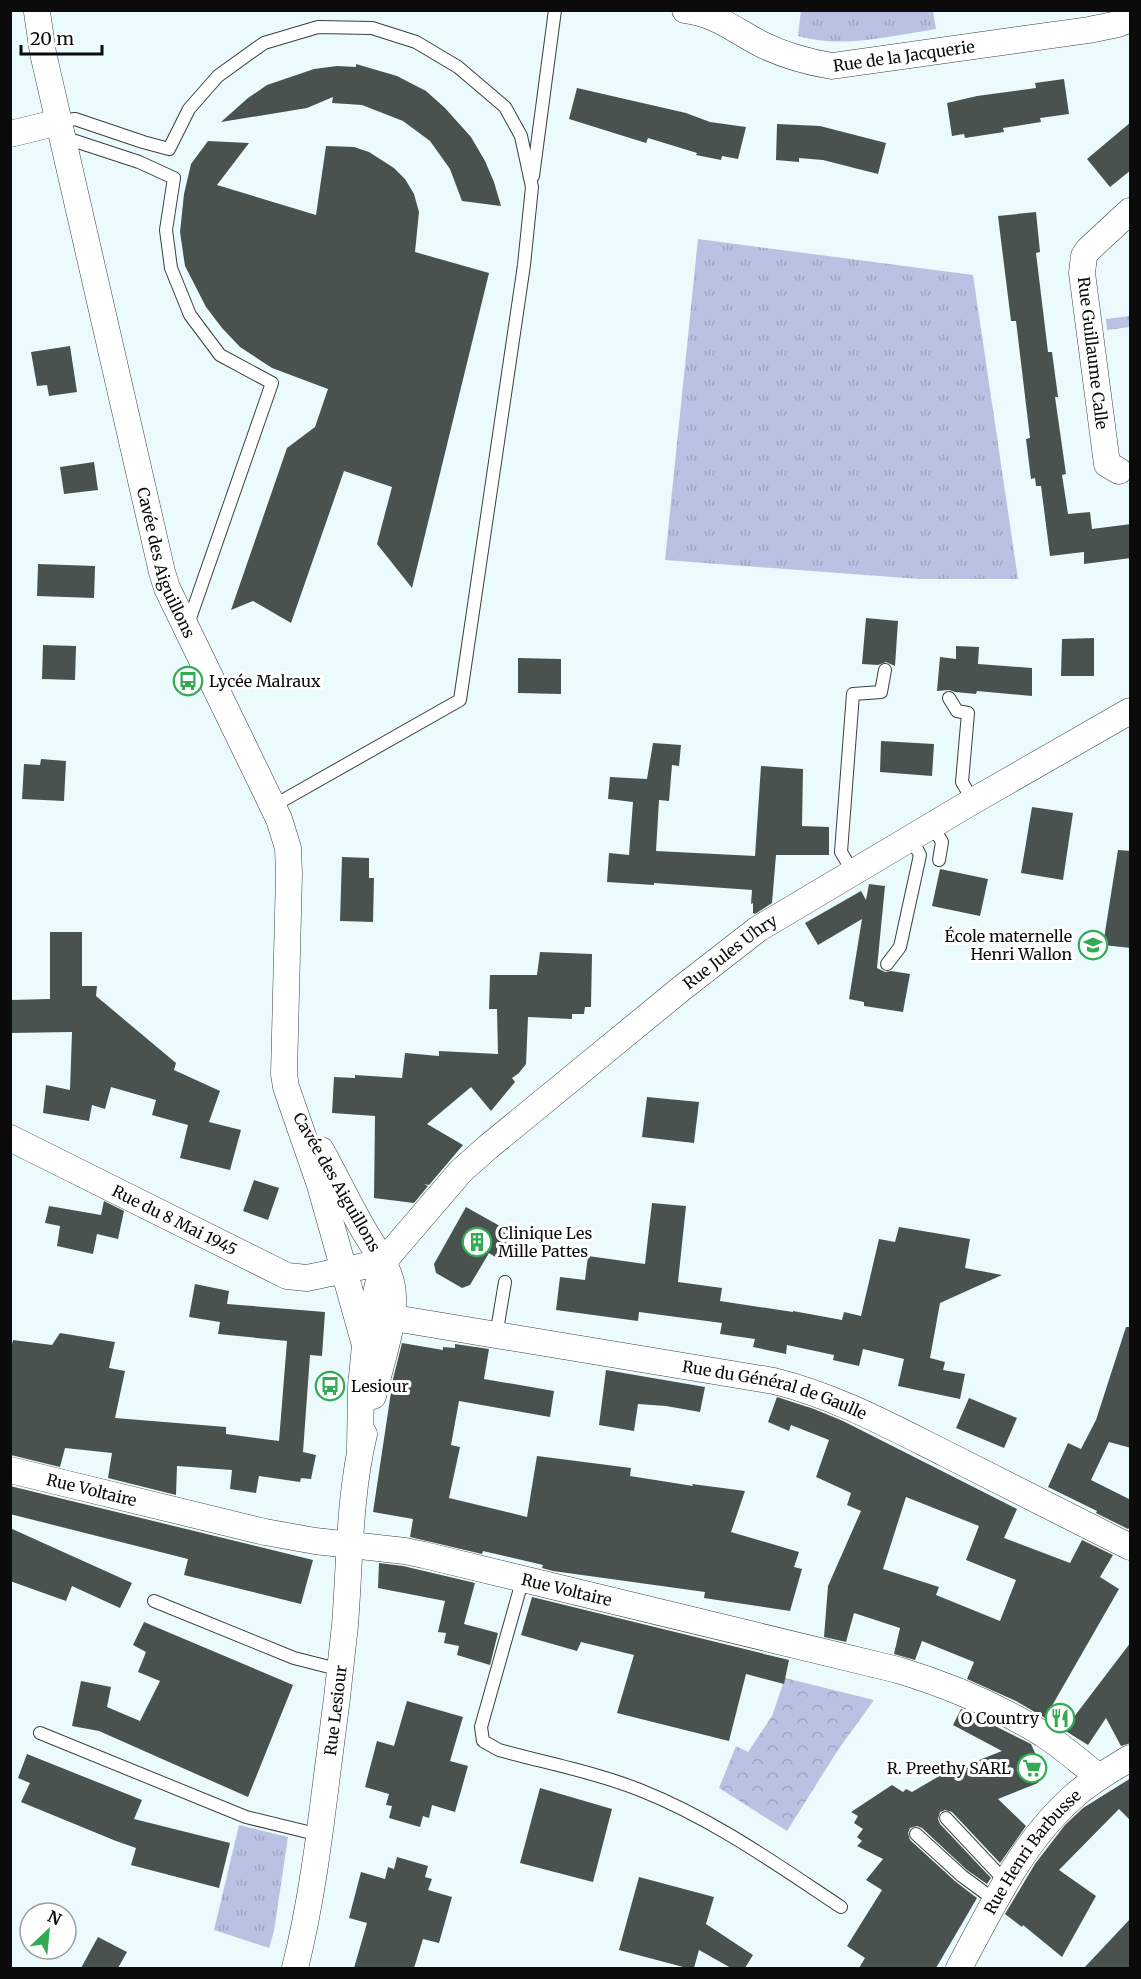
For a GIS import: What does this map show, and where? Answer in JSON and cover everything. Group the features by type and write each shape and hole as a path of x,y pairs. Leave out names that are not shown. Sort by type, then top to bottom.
{"street":[{"name":"Rue de la Jacquerie","path":"685,10 712,17 774,50 806,61 832,66 1089,30 1131,19"},
{"name":"Cavée des Aiguillons","path":"38,11 43,53 157,555 167,588 284,833 289,862 284,1059 286,1087 320,1185 344,1271"},
{"path":"10,134 61,129"},
{"name":"Rue Guillaume Calle","path":"1119,471 1107,464 1082,273 1084,256 1088,250 1131,211"},
{"name":"Rue Jules Uhry","path":"383,1262 461,1171 488,1146 740,942 779,915 1131,711"},
{"name":"Cavée des Aiguillons","path":"291,1102 313,1135 383,1262"},
{"name":"Rue du 8 Mai 1945","path":"10,1138 277,1273 307,1278 383,1262"},
{"name":"Rue Lesiour","path":"360,1449 361,1387 365,1345 372,1315 393,1295 391,1280 383,1262"},
{"name":"Rue Lesiour","path":"295,1968 309,1907 320,1835 340,1670 350,1522 360,1449 372,1315 344,1271"},
{"name":"Rue du Général de Gaulle","path":"372,1315 774,1381 811,1391 867,1414 1131,1547"},
{"name":"Rue Voltaire","path":"10,1470 242,1527 315,1541 405,1551 524,1578 913,1675 975,1699 1044,1734 1099,1777"},
{"name":"Rue Henri Barbusse","path":"959,1968 1001,1891 1030,1845 1072,1797 1131,1758"}],"lane":[{"path":"273,806 460,699 524,265 555,10"},
{"path":"61,129 75,119 169,149 196,100 218,76 264,43 318,27 372,28 416,42 458,67 505,107 521,136 532,187"},
{"path":"61,129 174,178 166,230 171,268 190,315 220,355 272,383 186,628"},
{"path":"852,872 841,852 853,694 881,692 885,670"},
{"path":"949,698 957,711 968,713 962,782 973,801"},
{"path":"887,964 900,947 920,855 922,832 942,842 939,860"},
{"path":"496,1336 505,1282"},
{"path":"524,1578 481,1727 483,1741 499,1750 625,1784 698,1816 841,1906"},
{"path":"154,1601 294,1658 340,1670"},
{"path":"40,1733 246,1817 320,1835"},
{"path":"946,1818 1001,1891"},
{"path":"916,1834 962,1876 1001,1891"}],"green space":[{"path":"801,10 933,11 936,29 867,40 815,40 798,36"},
{"path":"698,239 973,275 1018,579 919,579 665,560"},
{"path":"1130,316 1130,327 1107,330 1106,319"},
{"path":"785,1678 874,1700 838,1750 787,1831 719,1788 736,1746 748,1752 772,1716"},
{"path":"239,1825 288,1837 274,1931 269,1948 214,1930"}],"building":[{"path":"356,64 397,76 426,91 445,108 471,137 485,161 501,206 462,201 450,169 430,141 403,121 362,105 332,103 333,97 307,108 221,122 267,85 314,69 337,66 356,67"},
{"path":"1064,79 1069,114 1040,118 1041,122 1003,128 1004,132 965,138 964,134 952,136 947,103 977,96 1036,88 1035,83"},
{"path":"577,88 686,113 710,122 746,127 738,159 722,156 721,160 696,155 697,153 648,138 646,143 569,119"},
{"path":"1131,122 1131,170 1110,187 1087,159"},
{"path":"777,124 820,126 886,143 878,174 823,160 799,158 799,162 776,160"},
{"path":"208,141 249,143 217,185 316,215 326,146 354,147 369,152 394,168 405,179 414,194 419,212 415,252 489,273 412,588 377,544 392,487 344,471 291,623 253,601 231,610 287,448 315,427 328,389 272,368 240,347 206,307 185,266 180,232 184,194 191,164"},
{"path":"1036,212 1040,252 1036,253 1048,352 1052,352 1058,397 1055,397 1066,474 1062,475 1068,514 1090,512 1092,529 1131,524 1131,558 1084,564 1084,552 1050,556 1041,486 1036,486 1035,478 1031,479 1026,439 1030,438 1016,321 1011,321 998,216"},
{"path":"70,346 77,392 49,396 47,385 37,386 31,352"},
{"path":"94,462 98,490 64,494 60,467"},
{"path":"38,564 95,566 94,598 37,596"},
{"path":"866,618 898,621 895,666 886,662 878,665 862,664"},
{"path":"1094,638 1094,676 1061,676 1062,639"},
{"path":"43,645 76,646 75,680 42,679"},
{"path":"956,646 979,647 978,664 1032,668 1032,696 977,691 976,694 949,690 937,691 940,657 956,659"},
{"path":"518,658 561,659 561,694 518,693"},
{"path":"881,741 934,744 932,776 880,772"},
{"path":"653,743 681,745 679,766 672,765 669,801 659,800 656,851 755,856 761,766 803,769 802,826 829,827 829,855 776,855 772,903 755,914 753,903 751,904 752,890 607,882 609,853 629,855 633,802 608,799 610,777 647,779"},
{"path":"41,759 66,761 64,801 22,799 24,764 40,765"},
{"path":"1032,807 1073,813 1063,880 1021,873"},
{"path":"1118,850 1131,851 1131,948 1103,945"},
{"path":"342,857 369,858 369,878 374,878 373,922 340,921"},
{"path":"940,869 988,879 980,916 932,906"},
{"path":"869,884 885,886 877,968 885,972 910,974 903,1012 864,1006 864,1002 849,999 862,919 818,945 805,923 861,891 866,900"},
{"path":"50,932 82,932 82,986 97,986 96,996 176,1063 174,1070 220,1091 209,1122 241,1130 230,1170 180,1158 188,1125 152,1115 156,1100 111,1087 105,1109 92,1105 89,1121 43,1113 46,1085 70,1090 72,1032 10,1033 10,1000 50,999"},
{"path":"540,952 592,954 591,1007 585,1007 584,1014 572,1014 572,1019 528,1017 526,1064 512,1078 515,1082 491,1111 471,1087 427,1124 463,1145 429,1185 424,1184 428,1186 414,1203 374,1198 375,1116 332,1113 334,1077 355,1078 355,1075 402,1078 405,1053 439,1056 439,1051 498,1054 497,1009 489,1009 490,975 537,975"},
{"path":"647,1097 699,1102 694,1143 642,1137"},
{"path":"254,1180 279,1188 268,1220 243,1211"},
{"path":"104,1201 124,1211 118,1239 97,1234 93,1254 57,1246 60,1226 45,1223 49,1206 101,1215"},
{"path":"652,1203 686,1206 678,1282 722,1288 720,1301 842,1320 844,1312 861,1316 879,1239 895,1242 899,1227 970,1239 965,1268 1002,1275 940,1303 930,1358 945,1362 943,1370 965,1374 960,1399 898,1386 904,1359 863,1349 859,1366 833,1360 834,1355 787,1345 786,1354 753,1347 755,1339 720,1334 722,1323 639,1312 638,1321 556,1310 560,1277 585,1280 588,1256 645,1264"},
{"name":"Clinique Les Mille Pattes","path":"466,1207 512,1233 497,1258 489,1253 470,1285 462,1288 436,1273 434,1264"},
{"path":"195,1284 229,1291 227,1304 325,1312 322,1356 310,1355 303,1452 316,1455 311,1479 301,1478 300,1482 259,1476 256,1493 230,1489 232,1470 177,1466 176,1495 108,1478 112,1453 65,1448 60,1467 11,1455 10,1353 13,1340 52,1345 60,1333 115,1342 109,1368 125,1371 115,1418 226,1427 226,1434 279,1441 287,1341 218,1334 220,1322 189,1317"},
{"path":"1126,1327 1131,1327 1131,1448 1109,1442 1091,1480 1131,1500 1131,1526 1128,1529 1048,1487 1068,1443 1081,1449 1096,1420"},
{"path":"402,1343 443,1350 443,1347 455,1348 455,1344 489,1349 484,1379 554,1391 550,1417 459,1401 451,1445 460,1447 449,1498 527,1517 537,1456 631,1468 630,1476 745,1491 731,1532 799,1552 794,1567 802,1569 790,1611 704,1598 705,1592 553,1571 542,1568 543,1565 483,1551 482,1554 410,1537 413,1519 373,1512 393,1379"},
{"path":"606,1370 705,1387 700,1412 638,1404 634,1431 599,1425"},
{"path":"777,1397 814,1409 843,1421 1017,1509 1004,1538 1070,1563 1082,1540 1113,1555 1100,1577 1119,1589 1045,1718 1016,1701 967,1679 974,1662 922,1641 915,1660 894,1654 900,1628 854,1613 846,1642 824,1637 828,1586 861,1511 847,1505 851,1493 816,1477 829,1440 791,1425 789,1431 768,1422","holes":["906,1497 979,1526 966,1560 1016,1580 1000,1621 936,1595 939,1587 883,1569"]},
{"path":"969,1398 1017,1418 1004,1448 956,1428"},
{"path":"10,1486 313,1560 301,1604 184,1575 188,1559 10,1514"},
{"path":"10,1528 132,1583 120,1608 72,1586 66,1601 10,1581"},
{"path":"379,1563 403,1566 475,1583 464,1624 498,1633 490,1665 457,1655 459,1646 444,1643 446,1633 438,1632 445,1601 378,1588"},
{"path":"532,1597 789,1660 784,1684 746,1674 729,1741 617,1713 634,1655 581,1642 577,1651 521,1635"},
{"path":"144,1622 293,1685 248,1797 99,1731 72,1726 81,1681 111,1687 107,1707 140,1721 160,1681 138,1672 146,1652 133,1645"},
{"path":"1131,1642 1131,1743 1121,1746 1106,1718 1088,1745 1064,1730"},
{"path":"407,1701 463,1717 450,1761 468,1766 455,1812 432,1805 429,1818 423,1816 420,1827 389,1818 392,1806 386,1805 389,1794 365,1787 377,1741 394,1746"},
{"path":"961,1709 1031,1744 1044,1773 1042,1772 1038,1783 998,1799 1026,1826 1000,1863 952,1812 945,1810 940,1812 938,1819 940,1824 991,1878 987,1884 967,1870 922,1828 917,1826 910,1828 908,1833 910,1840 977,1898 936,1968 859,1968 865,1958 847,1946 882,1890 866,1880 883,1859 857,1846 862,1841 857,1837 863,1829 854,1823 858,1816 851,1812 892,1785 903,1792 906,1789 912,1792 941,1775 1002,1751 953,1725"},
{"path":"27,1754 142,1800 134,1819 230,1843 219,1888 131,1865 136,1848 21,1802 30,1783 18,1778"},
{"path":"1131,1778 1131,1821 1119,1809 1059,1870 1096,1896 1062,1957 1023,1925 1022,1927 1005,1914 1035,1864 1065,1825 1083,1808"},
{"path":"540,1788 612,1809 593,1882 520,1863"},
{"path":"397,1857 428,1866 425,1877 432,1879 428,1890 452,1897 439,1943 423,1939 414,1968 354,1968 367,1923 349,1918 361,1872 385,1879 388,1867 394,1869"},
{"path":"639,1877 714,1897 706,1924 753,1955 745,1968 731,1968 699,1950 694,1968 687,1968 619,1950"},
{"path":"1131,1918 1131,1968 1084,1968"},
{"path":"98,1937 127,1952 118,1968 81,1968"}],"place":[{"name":"Lycée Malraux","path":"188,681"},
{"name":"École maternelle Henri Wallon","path":"1093,945"},
{"name":"Clinique Les Mille Pattes","path":"477,1242"},
{"name":"Lesiour","path":"330,1386"},
{"name":"O Country","path":"1060,1718"},
{"name":"R. Preethy SARL","path":"1032,1768"}]}
